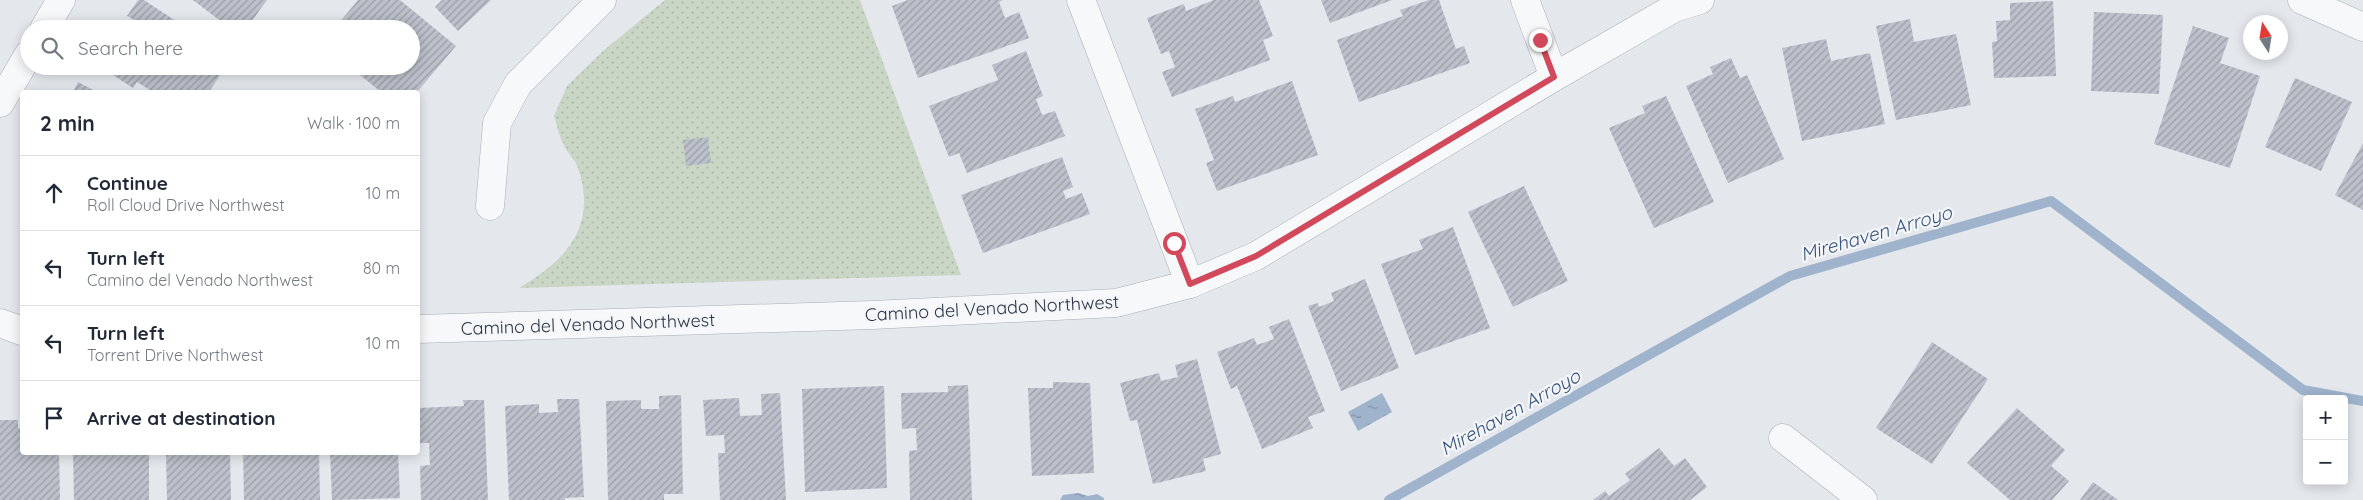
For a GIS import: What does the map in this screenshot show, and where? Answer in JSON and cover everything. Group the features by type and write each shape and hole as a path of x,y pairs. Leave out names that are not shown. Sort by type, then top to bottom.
{"street":[{"path":"50,20 62,0"},
{"path":"1081,0 1190,284"},
{"path":"1525,0 1554,77"},
{"name":"Camino del Venado Northwest","path":"420,329 872,315 1116,303 1190,284 1256,256 1554,77 1674,8 1700,0"},
{"path":"2302,0 2363,27"},
{"path":"490,206 496,123 518,84 599,1"},
{"path":"0,103 20,69"},
{"path":"0,323 20,330"},
{"path":"1782,438 1863,500"}],"green space":[{"path":"665,0 860,0 961,275 519,288 551,266 564,253 574,240 581,225 584,208 583,189 578,168 562,142 554,116 567,86 603,51"}],"water":[{"path":"1382,393 1392,412 1358,431 1348,412"},
{"path":"1078,493 1088,496 1097,494 1104,498 1104,500 1060,500 1063,495"}],"building":[{"path":"138,0 144,0 174,20 134,20 127,16"},
{"path":"193,0 267,0 253,20 219,20"},
{"path":"358,0 400,0 456,46 419,90 379,90 360,75 420,75 420,20 341,20"},
{"path":"442,0 491,0 458,31 435,7"},
{"path":"908,0 1003,0 999,2 1005,18 1019,12 1029,38 918,78 892,6"},
{"path":"1214,0 1259,0 1273,36 1263,40 1270,60 1172,97 1162,72 1175,67 1169,51 1161,54 1147,18 1184,4 1186,11"},
{"path":"1321,0 1392,0 1330,23"},
{"path":"1429,0 1439,0 1456,49 1464,46 1470,63 1359,102 1337,40 1403,16 1400,10"},
{"path":"2053,1 2056,76 1994,78 1992,42 1997,41 1996,21 2010,20 2010,3"},
{"path":"2094,12 2163,15 2159,94 2091,91"},
{"path":"1910,19 1914,42 1956,34 1971,105 1896,120 1876,26"},
{"path":"2193,26 2229,38 2220,63 2260,76 2230,168 2154,144"},
{"path":"1826,39 1831,61 1870,53 1885,124 1802,141 1782,48"},
{"path":"1026,51 1043,96 1036,99 1042,115 1055,111 1065,136 967,173 959,153 949,157 929,106 998,80 992,65"},
{"path":"1731,58 1740,78 1747,75 1784,159 1728,183 1686,86 1713,74 1710,67"},
{"path":"113,75 220,75 210,90 150,90 137,82 133,88"},
{"path":"2295,78 2352,102 2321,171 2265,147"},
{"path":"1292,81 1318,155 1217,191 1206,163 1214,160 1195,109 1233,96 1235,102"},
{"path":"78,82 93,90 74,90"},
{"path":"1666,96 1714,202 1654,228 1609,128 1645,113 1642,106"},
{"path":"708,137 711,163 686,166 683,140"},
{"path":"2363,143 2363,210 2335,195"},
{"path":"1062,157 1073,187 1063,191 1066,199 1082,193 1090,214 983,253 961,195"},
{"path":"1524,186 1568,281 1513,307 1468,212"},
{"path":"1453,227 1490,328 1415,355 1381,264 1423,249 1419,240"},
{"path":"1365,279 1399,368 1341,391 1308,306 1318,303 1319,307 1334,301 1331,293"},
{"path":"1289,319 1325,411 1308,417 1313,428 1262,449 1237,386 1231,389 1217,352 1254,338 1257,345 1274,339 1269,327"},
{"path":"1932,342 1988,379 1932,464 1876,428"},
{"path":"1197,359 1221,454 1203,459 1206,471 1153,484 1137,420 1130,421 1120,383 1159,373 1161,381 1178,377 1175,365"},
{"path":"1053,382 1090,383 1094,473 1032,476 1028,388 1053,388"},
{"path":"968,385 972,500 910,500 909,451 917,450 916,428 902,429 901,393 948,392 948,386"},
{"path":"884,386 887,488 805,492 802,389"},
{"path":"780,393 786,500 720,500 718,453 725,453 724,435 706,436 703,400 739,398 740,416 762,415 761,394"},
{"path":"681,395 683,494 664,494 664,500 608,500 606,401 641,400 641,409 659,409 659,396"},
{"path":"557,399 579,399 584,497 565,498 565,500 509,500 505,406 539,404 539,413 558,412"},
{"path":"463,400 484,400 488,500 421,500 420,466 430,465 429,443 420,443 420,408 464,406"},
{"path":"2017,408 2065,450 2051,466 2069,481 2052,500 2010,500 1967,463"},
{"path":"0,420 18,420 18,428 20,428 20,455 59,455 60,500 0,500"},
{"path":"1659,448 1674,466 1685,458 1707,487 1690,500 1593,500 1605,491 1609,496 1630,480 1625,474"},
{"path":"73,455 149,455 149,500 74,500"},
{"path":"166,455 230,455 231,500 167,500"},
{"path":"243,455 319,455 320,500 244,500"},
{"path":"330,455 398,455 400,498 332,500"},
{"path":"2093,482 2118,500 2080,500"}],"waterway":[{"name":"Mirehaven Arroyo","path":"1389,500 1790,276 2051,201 2303,390 2363,401"}],"route":[{"path":"1174,243 1190,284 1256,256 1554,77 1540,40"}]}
